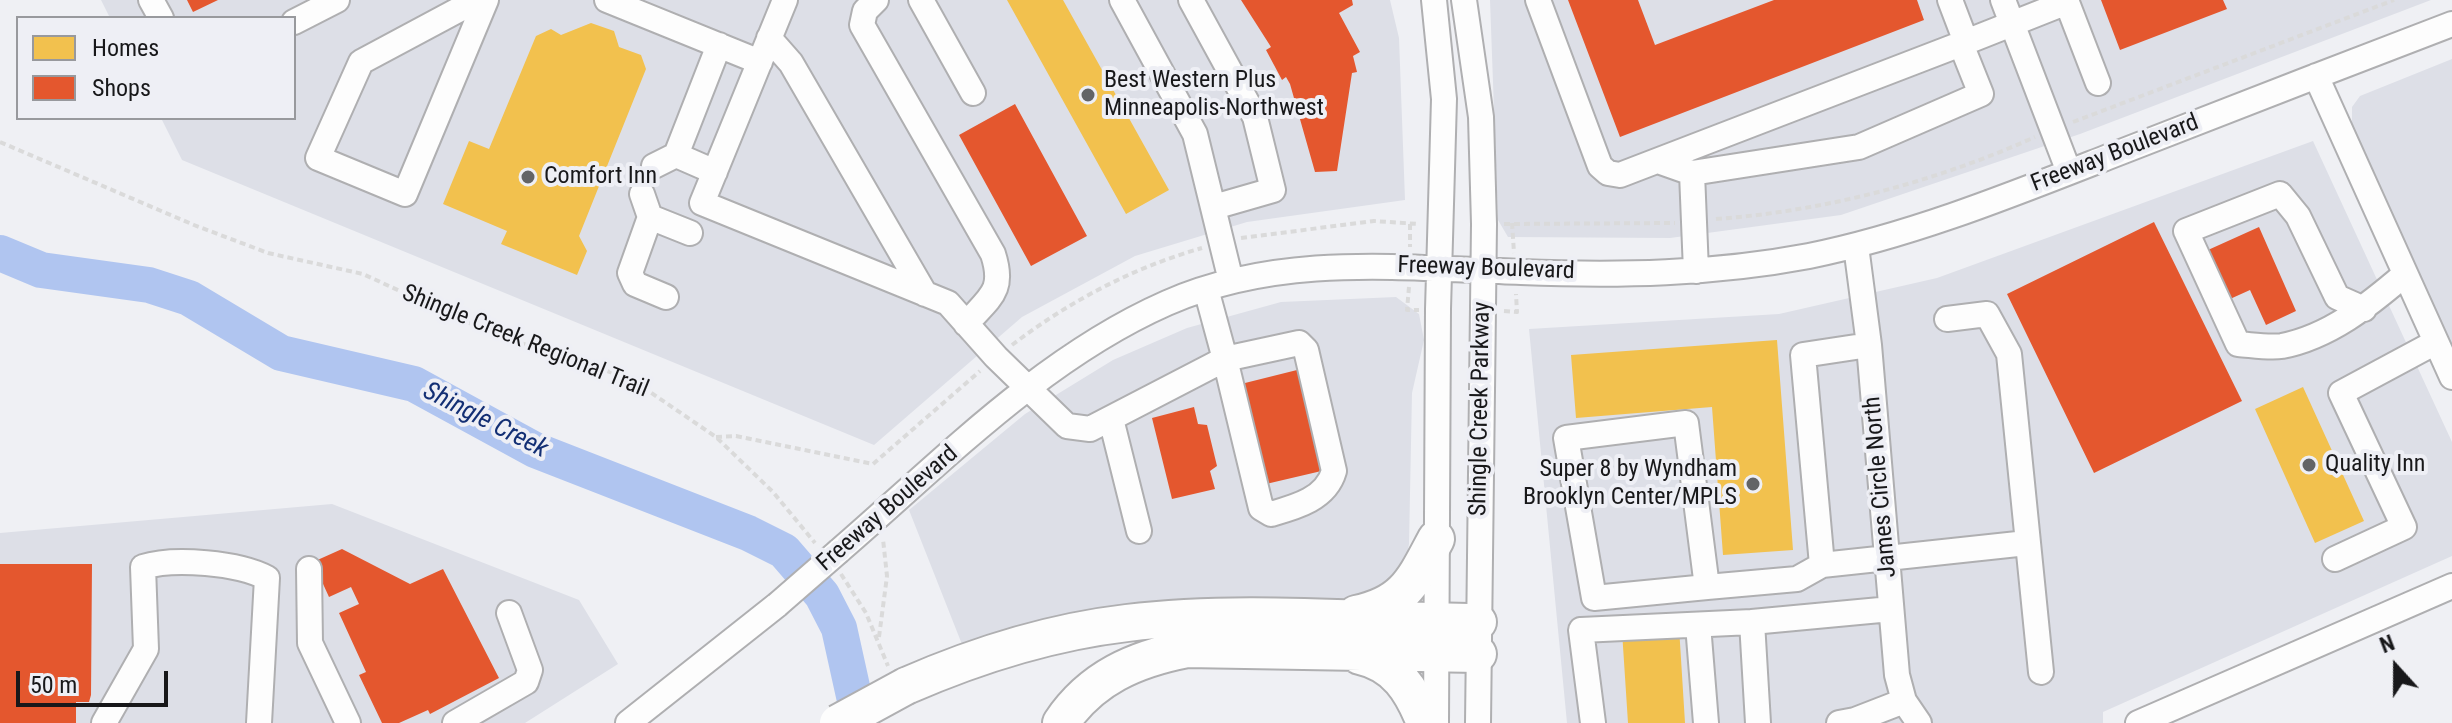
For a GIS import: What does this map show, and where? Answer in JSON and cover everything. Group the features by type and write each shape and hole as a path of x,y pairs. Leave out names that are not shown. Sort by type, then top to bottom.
{"highway":[{"path":"1061,723 1101,681 1128,665 1158,655 1187,649 1335,634 1397,599 1415,578 1436,539"},
{"path":"838,723 897,678 1022,644 1126,623 1208,618 1335,634 1478,638"},
{"path":"1335,634 1386,664 1404,682 1425,723"}],"street":[{"path":"296,21 337,0"},
{"path":"477,0 361,62 318,158 405,194 486,0"},
{"path":"607,0 760,62"},
{"path":"876,0 865,11 862,25 993,254 999,273 998,287 966,324"},
{"path":"921,0 973,93"},
{"path":"1122,0 1195,134 1231,281"},
{"path":"1191,0 1255,117 1273,190 1214,207"},
{"name":"Shingle Creek Parkway","path":"1434,0 1444,99 1439,268 1436,723"},
{"name":"Shingle Creek Parkway","path":"1464,0 1481,117 1484,224 1478,723"},
{"path":"1538,0 1600,166 1608,173 1620,175 2066,1 2098,83"},
{"path":"1658,161 1692,173 1859,147 1981,94 1950,0"},
{"path":"2003,0 2069,172"},
{"path":"776,3 769,38 702,203 948,303 996,357 1067,426 1090,429 1225,359 1299,343 1306,350 1334,471 1331,482 1305,504 1271,514 1261,508 1225,359 1206,289"},
{"name":"Freeway Boulevard","path":"628,723 777,605 1029,388 1136,317 1206,289 1275,272 1369,264 1634,274 1696,271 1757,265 1856,246 1919,227 2069,172 2452,24"},
{"path":"769,38 791,63 925,294"},
{"path":"715,172 665,160 719,45"},
{"path":"2316,76 2452,377"},
{"path":"1692,173 1696,271"},
{"path":"2364,309 2337,297 2298,216 2280,194 2186,231 2238,344 2281,346 2337,324 2364,309 2404,275"},
{"path":"666,297 635,284 630,273 646,205 690,233"},
{"name":"James Circle North","path":"1856,246 1869,345 1897,675 1904,701 1919,723"},
{"path":"1947,319 1987,314 2009,354 2041,672"},
{"path":"2335,559 2404,527 2341,393 2436,342"},
{"path":"1822,565 1803,355 1869,345"},
{"path":"1111,419 1139,531"},
{"path":"1707,587 1686,423 1566,438 1594,598 1797,579 1822,565 2027,543"},
{"path":"104,723 146,649 143,567 161,561 250,569 267,578 259,723"},
{"path":"309,569 310,643 348,723"},
{"path":"2138,723 2452,586"},
{"path":"1593,723 1581,630 1752,622 1891,609"},
{"path":"455,723 526,682 530,670 509,613"},
{"path":"1752,622 1758,723"},
{"path":"1698,625 1706,723"},
{"path":"1839,723 1904,701"}],"path":[{"path":"1484,224 1694,221 1838,203 1935,174 2394,0"},
{"name":"Shingle Creek Regional Trail","path":"0,142 92,184 249,246 363,274 493,334 610,372 666,400 716,437 773,492 832,556 851,586 897,678"},
{"path":"716,437 736,436 873,464 996,357 1095,290 1154,262 1222,242 1276,231 1374,221 1441,224"},
{"path":"878,640 886,599 885,548"}],"shaded area":[{"path":"101,0 1390,0 1399,38 1405,200 1247,222 1135,256 1022,317 874,445 182,160 162,120 296,120 296,16 109,16"},
{"path":"1490,0 2431,0 2080,134 1841,215 1670,238 1508,237 1498,220"},
{"path":"2452,59 2452,346 2352,127 2352,107 2360,96"},
{"path":"2313,141 2452,442 2452,556 2103,712 2103,723 1567,723 1529,329 1779,314 1937,278"},
{"path":"1396,297 1419,314 1424,340 1412,393 1409,544 1404,570 1381,597 965,652 909,510 1025,414 1113,360 1187,328 1281,302"},
{"path":"332,504 579,600 618,664 525,723 0,723 0,533"}],"building: Homes":[{"name":"Best Western Plus Minneapolis-Northwest","path":"1007,0 1063,0 1169,190 1126,214"},
{"name":"Comfort Inn","path":"591,23 614,31 619,47 641,55 646,69 579,236 587,251 577,275 501,244 507,231 443,204 469,141 489,149 536,36 551,29 561,35"},
{"name":"Super 8 by Wyndham Brooklyn Center/MPLS","path":"1777,340 1793,550 1723,555 1712,407 1576,418 1571,355"},
{"name":"Quality Inn","path":"2303,387 2364,521 2315,543 2255,409"},
{"path":"1679,627 1685,723 1628,723 1622,631"}],"building: Shops":[{"path":"187,0 218,0 193,12"},
{"path":"1241,0 1352,0 1353,5 1339,13 1360,52 1353,56 1357,72 1352,73 1337,171 1315,172 1290,84 1286,77 1282,80 1266,50 1271,47"},
{"path":"1568,0 1638,0 1655,45 1774,0 1917,0 1924,20 1620,137"},
{"path":"2101,0 2223,0 2227,9 2120,50"},
{"path":"1015,104 1087,236 1031,266 959,135"},
{"path":"2154,222 2242,401 2094,473 2007,294"},
{"path":"2259,227 2296,311 2266,325 2250,290 2230,299 2208,250"},
{"path":"1305,368 1330,469 1266,484 1241,384"},
{"path":"1194,407 1198,424 1207,425 1217,466 1210,471 1215,489 1172,499 1152,418"},
{"path":"342,549 410,584 443,569 499,678 430,714 428,710 399,723 382,723 359,675 366,672 339,613 359,604 351,587 329,597 313,562"},
{"path":"0,564 92,564 91,695 89,702 76,702 76,723 0,723"}],"waterway":[{"name":"Shingle Creek","path":"0,253 41,270 149,285 189,298 281,353 414,384 535,450 748,533 784,551 822,595 839,628 860,723"}],"place":[{"name":"Best Western Plus Minneapolis-Northwest","path":"1088,95"},
{"name":"Comfort Inn","path":"528,177"},
{"name":"Quality Inn","path":"2309,465"},
{"name":"Super 8 by Wyndham Brooklyn Center/MPLS","path":"1753,484"}]}
